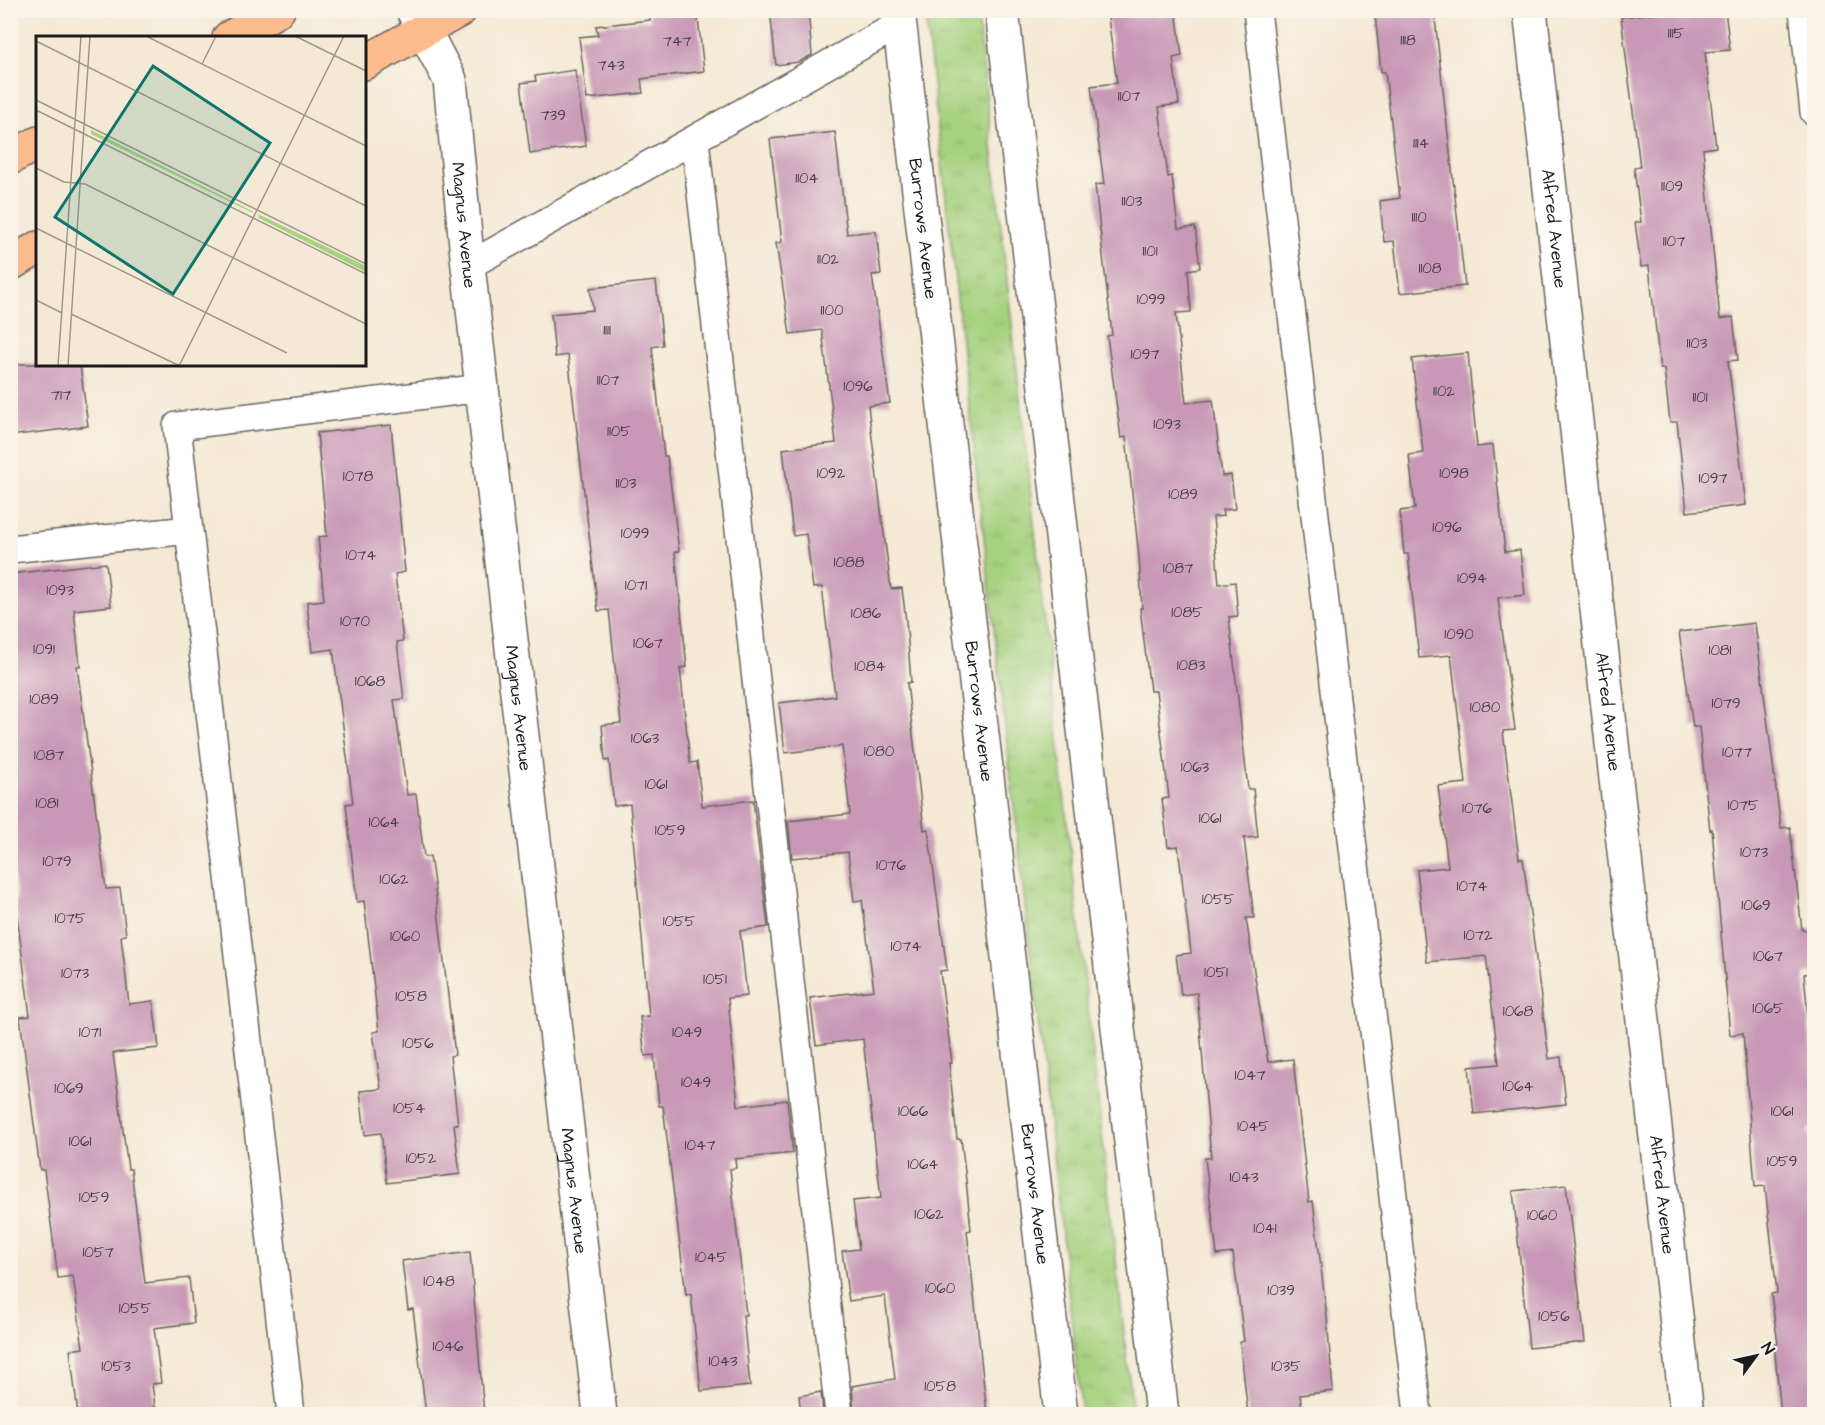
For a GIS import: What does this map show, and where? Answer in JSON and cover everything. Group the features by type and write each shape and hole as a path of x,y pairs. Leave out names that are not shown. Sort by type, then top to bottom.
{"main road":[{"path":"232,36 278,10"},
{"path":"366,61 419,20 459,10"},
{"path":"10,158 36,144"},
{"path":"10,264 36,249"}],"street":[{"path":"1002,10 1162,1414"},
{"name":"Alfred Avenue","path":"1530,10 1687,1414"},
{"name":"Burrows Avenue","path":"899,17 1061,1414"},
{"name":"Magnus Avenue","path":"419,20 450,80 468,266 600,1414"}],"lane":[{"path":"1257,10 1418,1414"},
{"path":"1803,10 1815,112"},
{"path":"468,266 694,140 899,17"},
{"path":"694,140 839,1414"},
{"path":"291,1414 177,426 482,388"},
{"path":"10,549 189,530"}],"green space":[{"path":"925,11 977,11 1133,1414 1082,1414"}],"building":[{"path":"649,10 697,10 704,71 641,79 643,93 587,99 579,37 598,35 596,26 650,20"},
{"path":"770,10 808,10 812,55 799,62 776,65"},
{"path":"1107,10 1176,10 1182,56 1173,58 1179,104 1159,107 1168,177 1172,176 1178,229 1195,227 1200,268 1188,270 1191,312 1176,313 1186,403 1213,400 1222,476 1231,475 1235,509 1222,510 1223,516 1213,517 1219,584 1235,582 1238,616 1229,617 1248,789 1253,789 1258,837 1244,838 1254,918 1246,918 1268,1062 1293,1059 1309,1202 1313,1201 1327,1318 1333,1391 1300,1395 1303,1414 1248,1414 1240,1342 1244,1341 1233,1253 1217,1255 1205,1158 1211,1158 1197,993 1181,995 1176,955 1191,953 1178,846 1168,847 1162,799 1169,798 1156,691 1150,691 1140,608 1142,608 1139,557 1126,437 1121,438 1107,336 1112,335 1095,185 1104,184 1091,86 1117,83"},
{"path":"1434,10 1465,286 1400,293 1394,241 1384,242 1380,201 1400,198 1385,72 1381,72 1375,15"},
{"path":"1680,10 1725,10 1730,50 1705,52 1716,147 1703,149 1720,319 1733,317 1738,360 1728,361 1746,505 1687,512 1677,422 1670,422 1664,369 1660,369 1649,266 1641,267 1635,222 1641,222 1634,168 1640,167 1621,17"},
{"path":"575,70 586,146 530,154 521,83 536,81 535,76"},
{"path":"835,132 847,234 876,231 881,274 872,275 890,403 868,406 891,589 902,588 907,630 911,682 907,683 924,830 928,829 947,970 940,971 952,1063 949,1063 957,1139 961,1139 966,1180 971,1230 967,1231 987,1414 854,1414 852,1386 895,1379 885,1296 849,1301 842,1251 859,1249 853,1201 881,1198 863,1039 816,1045 810,998 874,990 862,900 854,901 848,852 792,858 788,821 850,814 842,746 785,753 779,703 835,696 822,587 813,588 806,534 793,536 783,449 836,443 822,330 790,334 776,243 782,242 770,139"},
{"path":"656,281 663,345 652,347 664,456 667,456 679,551 675,552 687,667 680,668 690,763 697,762 702,806 753,800 768,927 740,931 747,996 728,998 738,1106 787,1100 793,1153 735,1159 736,1168 730,1169 746,1315 743,1315 750,1386 701,1391 691,1294 686,1295 663,1106 659,1106 654,1055 645,1056 640,1017 649,1016 630,804 614,806 609,760 605,761 602,725 621,723 609,610 598,611 568,355 555,357 551,314 593,310 590,288"},
{"path":"1468,353 1477,447 1493,445 1505,552 1520,550 1525,595 1498,598 1515,730 1503,731 1519,859 1523,859 1549,1059 1561,1057 1566,1104 1474,1114 1469,1067 1499,1064 1486,956 1427,962 1417,870 1448,867 1438,786 1466,783 1451,655 1419,658 1408,554 1404,554 1400,511 1415,509 1409,455 1423,453 1412,359"},
{"path":"10,364 80,366 88,426 10,436"},
{"path":"391,425 405,572 395,574 403,641 397,642 404,699 394,700 407,795 416,794 424,857 430,856 438,911 455,1055 450,1056 458,1124 454,1124 460,1174 387,1183 381,1133 365,1135 360,1091 381,1089 373,1032 379,1031 364,901 357,902 346,804 353,803 333,649 312,652 307,602 324,600 318,537 327,536 317,433"},
{"path":"106,563 111,606 74,610 80,666 77,666 106,889 120,888 126,935 121,936 129,1004 153,1001 159,1048 113,1053 128,1169 131,1169 145,1283 189,1278 194,1323 154,1328 161,1383 152,1384 156,1414 78,1414 70,1350 83,1348 73,1276 58,1278 44,1170 40,1170 20,1017 30,1016 10,844 10,574"},
{"path":"1755,623 1781,828 1790,827 1802,930 1815,929 1815,973 1804,974 1815,1089 1815,1128 1808,1129 1815,1181 1815,1414 1781,1414 1774,1344 1778,1344 1771,1294 1777,1293 1765,1186 1755,1187 1743,1033 1730,1035 1712,829 1710,830 1699,727 1693,727 1679,632"},
{"path":"1566,1185 1585,1342 1529,1348 1513,1191"},
{"path":"470,1252 484,1414 426,1414 413,1309 408,1310 402,1261"},
{"path":"821,1392 823,1414 801,1414 799,1396"}]}
